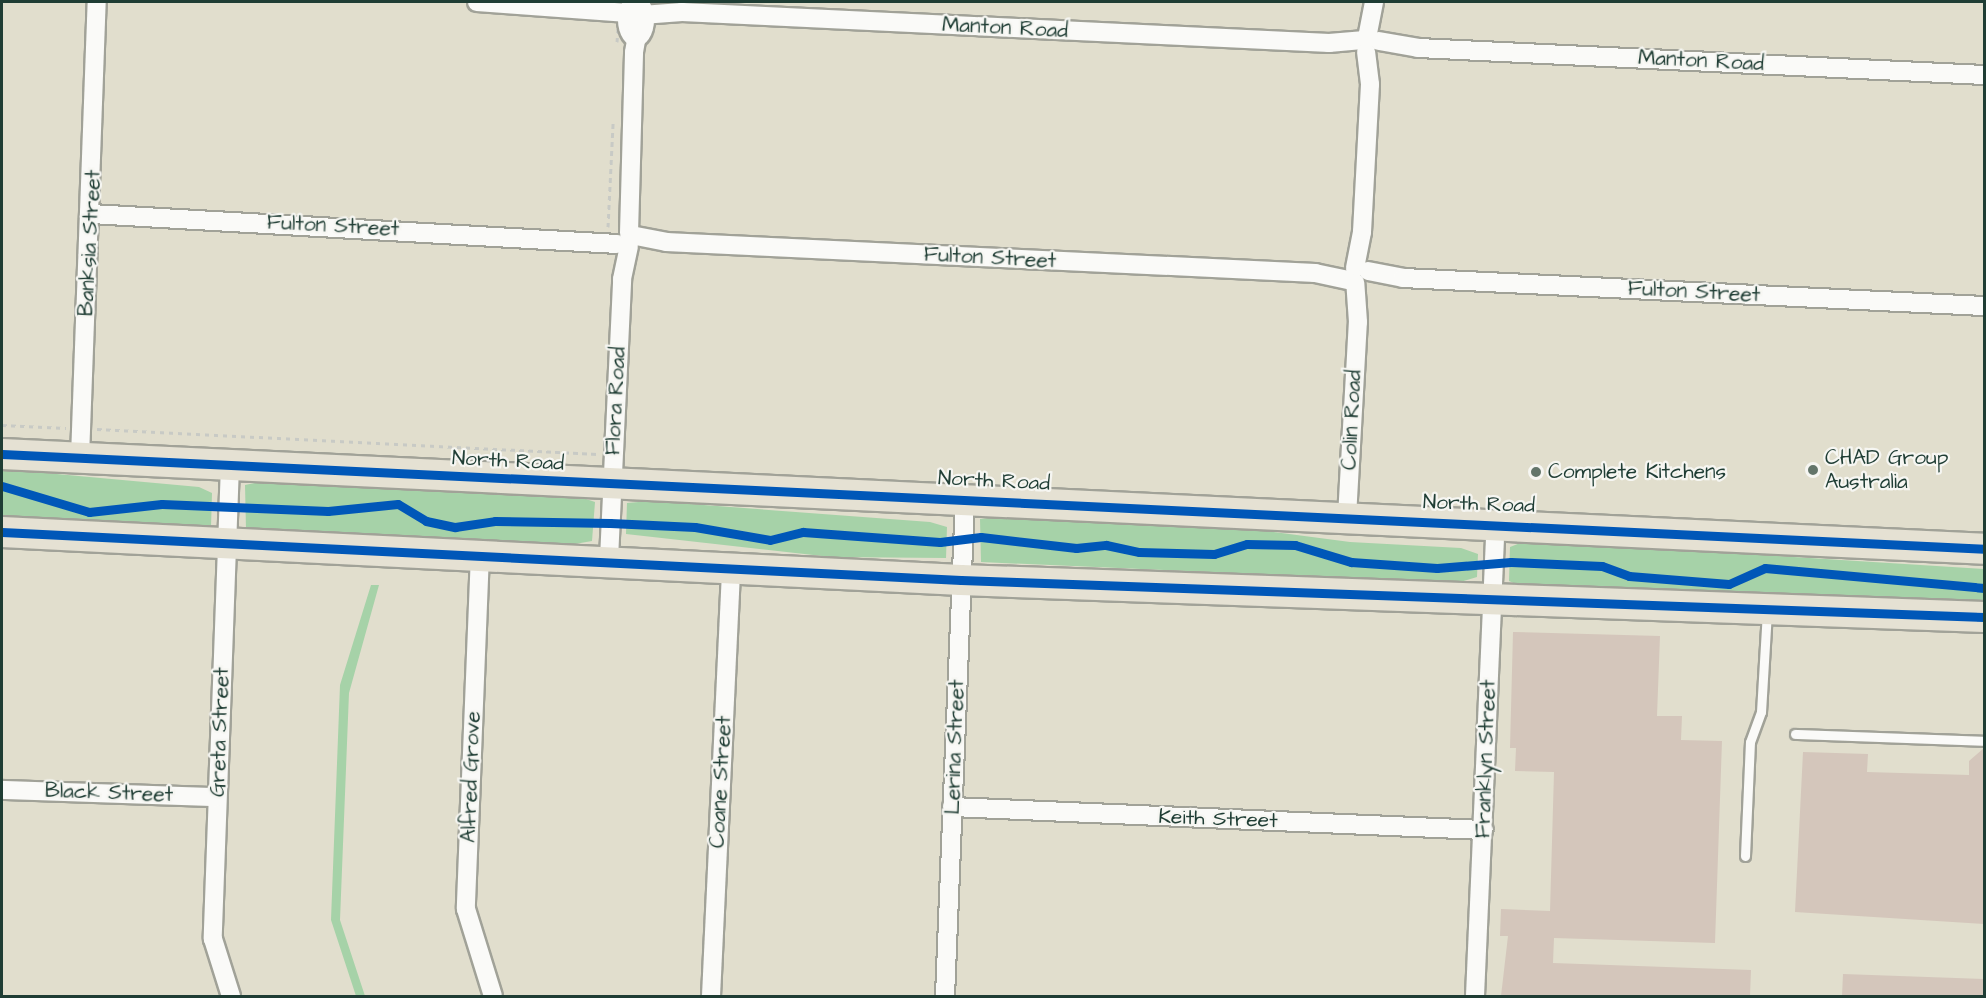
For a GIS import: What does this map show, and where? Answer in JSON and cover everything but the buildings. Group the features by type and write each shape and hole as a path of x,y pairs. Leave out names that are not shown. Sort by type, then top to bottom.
{"highway":[{"name":"North Road","path":"2,454 80,443 231,465 612,484 1496,522 1984,549"},
{"path":"2,532 609,559 961,580 1984,617"}],"street":[{"name":"Banksia Street","path":"80,443 100,29 97,2"},
{"name":"Banksia Street","path":"100,29 106,2"},
{"name":"Manton Road","path":"477,2 1984,75"},
{"name":"Colin Road","path":"1347,517 1373,6"},
{"name":"Flora Road","path":"609,559 622,239 626,199 625,50 634,8"},
{"name":"Fulton Street","path":"91,214 1984,306"},
{"name":"Greta Street","path":"231,465 226,543 213,939 231,996"},
{"name":"Lerina Street","path":"945,996 965,498"},
{"name":"Franklyn Street","path":"1475,996 1496,522"},
{"name":"Alfred Grove","path":"480,554 466,909 493,996"},
{"name":"Coane Street","path":"711,996 731,567"},
{"name":"Black Street","path":"2,790 217,797"},
{"name":"Keith Street","path":"952,807 1484,830"}],"lane":[{"path":"1745,856 1750,742 1761,712 1767,609"},
{"path":"1795,734 1984,741"}],"path":[{"path":"625,50 634,8"},
{"path":"614,118 622,239"},
{"path":"2,425 80,443 598,454 598,443"}],"green space":[{"path":"2,469 199,487 212,493 211,527 2,521"},
{"path":"264,481 580,497 595,502 592,541 569,545 246,529 245,485"},
{"path":"650,501 930,522 947,527 946,558 831,557 626,534 627,503"},
{"path":"996,517 1250,529 1350,542 1461,548 1478,554 1477,577 1457,583 981,562 980,519"},
{"path":"1528,540 1984,569 1984,602 1518,585 1509,581 1510,547"},
{"path":"371,585 379,585 349,693 340,920 365,996 356,996 331,920 340,685"}],"cycle path":[{"path":"2,454 1984,549"},
{"path":"2,486 89,512 162,504 328,511 398,504 426,521 455,527 495,521 610,523 695,527 770,540 803,532 940,542 981,537 1076,548 1106,545 1139,552 1214,554 1247,544 1295,545 1351,562 1437,568 1511,562 1602,566 1629,576 1729,584 1765,568 1984,588"},
{"path":"2,532 961,580 1984,617"}],"place":[{"name":"CHAD Group Australia","path":"1813,470"},
{"name":"Complete Kitchens","path":"1536,472"}]}
